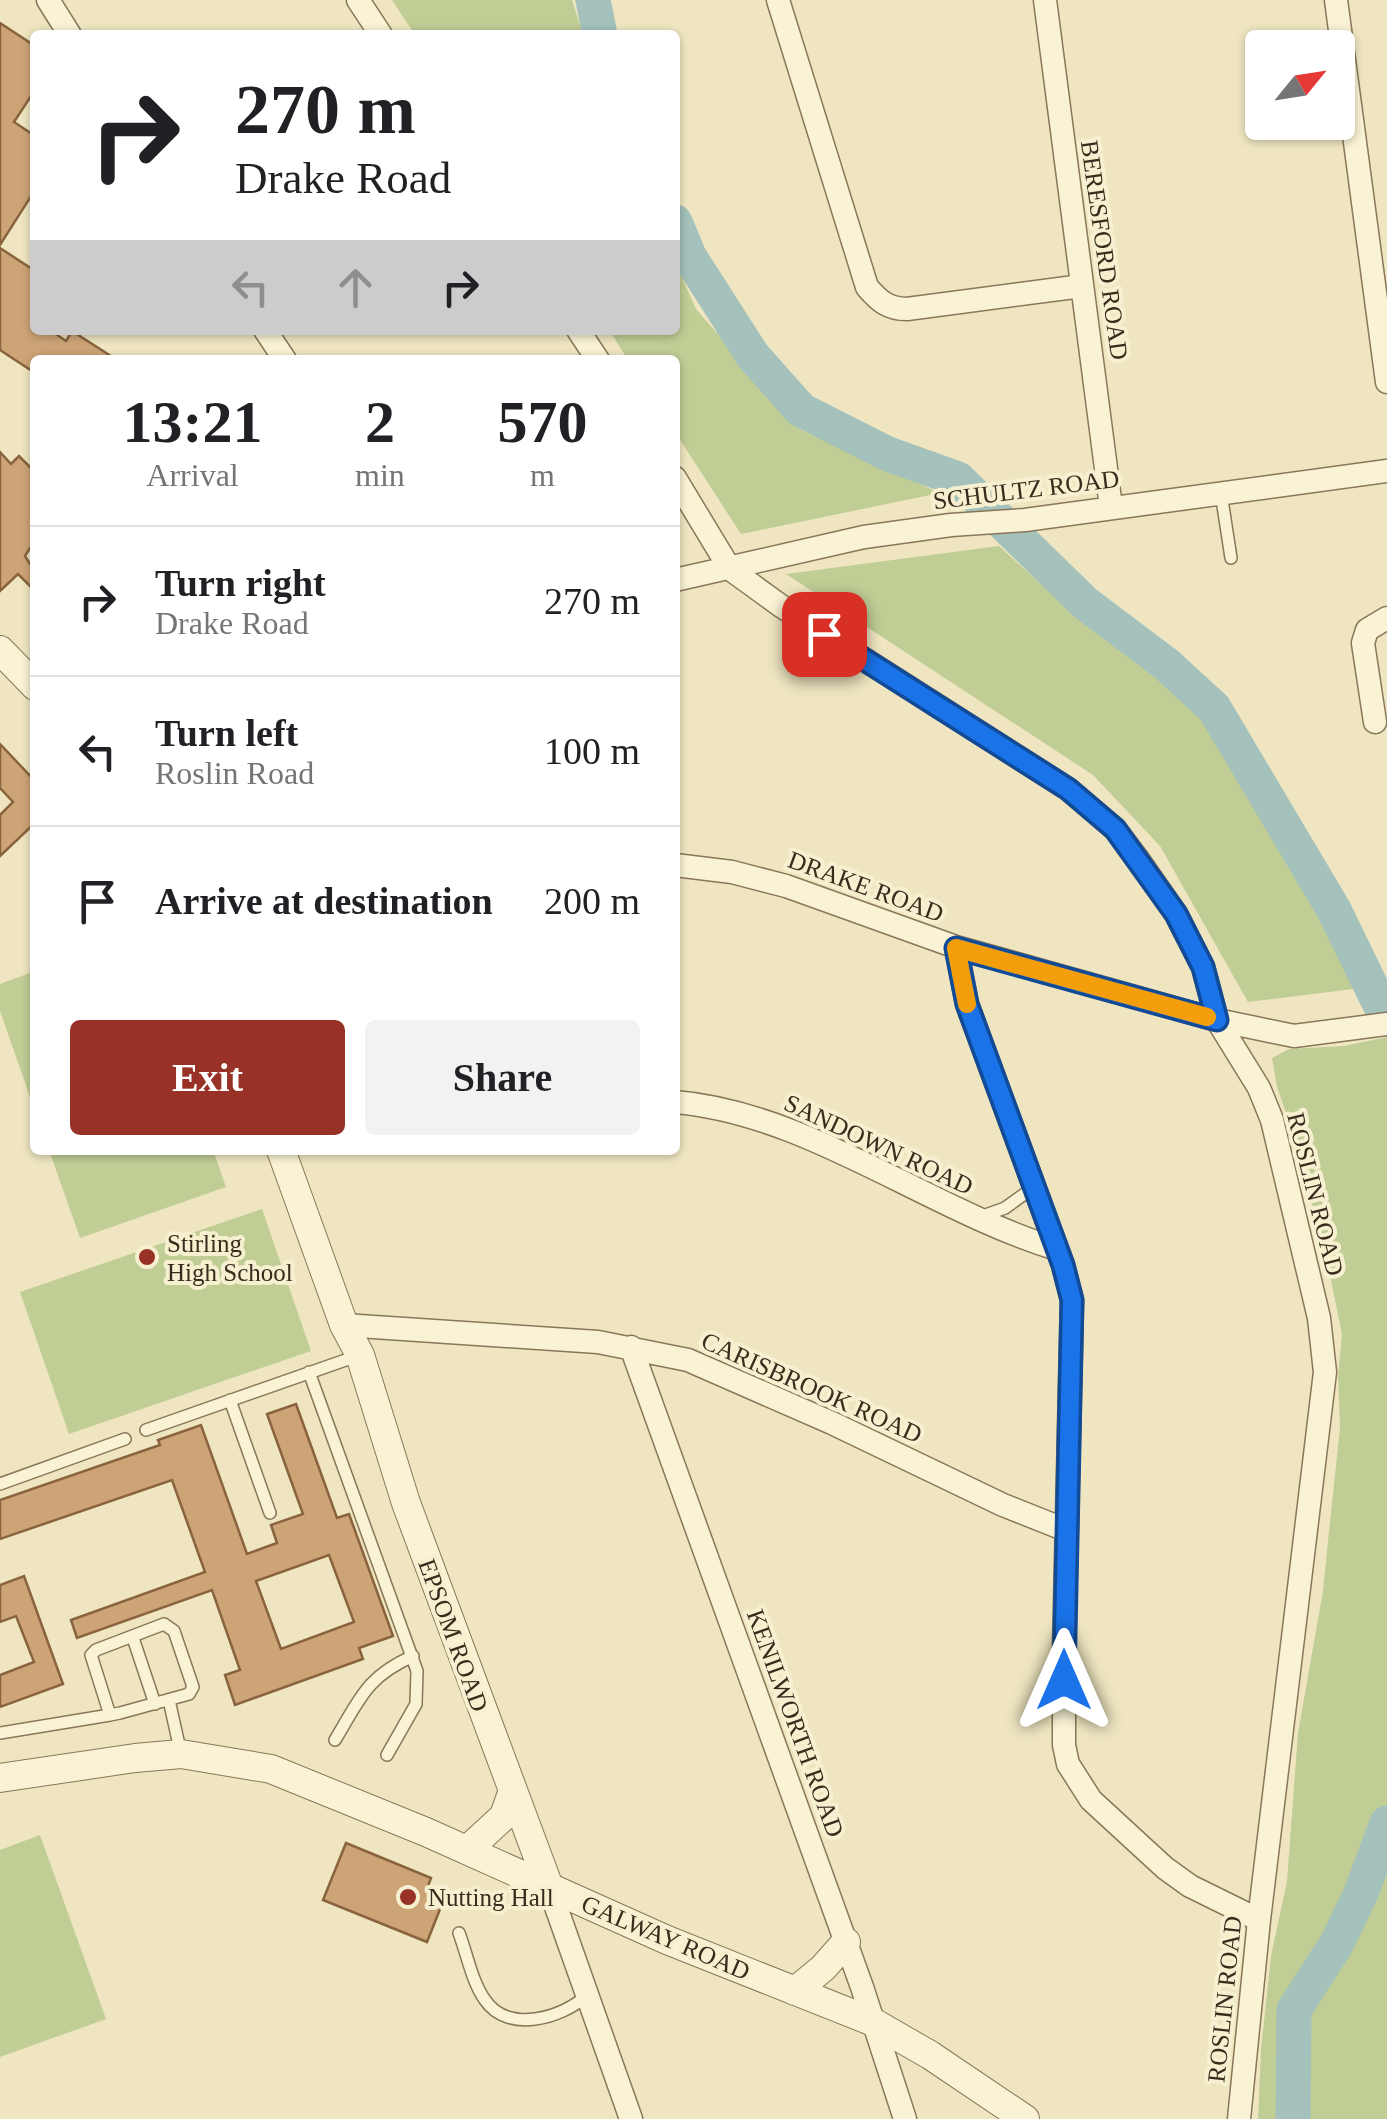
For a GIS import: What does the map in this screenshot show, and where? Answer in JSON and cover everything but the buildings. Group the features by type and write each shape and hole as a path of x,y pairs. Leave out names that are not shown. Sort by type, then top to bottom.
{"street":[{"path":"48,0 67,30"},
{"path":"358,0 378,30"},
{"path":"778,0 867,287 875,296 893,309 907,310 1082,286"},
{"name":"BERESFORD ROAD","path":"1045,0 1111,507"},
{"path":"1336,0 1387,382"},
{"name":"SCHULTZ ROAD","path":"680,579 864,537 1025,520 1387,471"},
{"name":"ROSLIN ROAD","path":"680,486 730,569 1093,807 1115,829 1176,914 1203,967 1217,1020 1258,1088 1272,1120 1325,1354 1324,1401 1259,1920 1239,2119"},
{"path":"1376,722 1363,643 1367,630 1387,618"},
{"path":"0,650 30,681"},
{"name":"DRAKE ROAD","path":"680,866 732,872 786,886 956,948 1217,1020 1294,1036 1387,1024"},
{"path":"956,948 967,1004 1072,1300 1064,1746 1068,1764 1091,1800 1165,1868 1190,1886 1259,1920"},
{"name":"SANDOWN ROAD","path":"680,1103 760,1119 976,1218 1057,1249"},
{"name":"EPSOM ROAD","path":"283,1155 344,1325 360,1355 406,1504 631,2119"},
{"name":"CARISBROOK ROAD","path":"344,1325 630,1347 688,1360 1002,1505 1066,1530"},
{"name":"KENILWORTH ROAD","path":"630,1347 846,1942 905,2119"},
{"name":"GALWAY ROAD","path":"0,1778 181,1754 271,1770 467,1850 667,1940 871,2021 1025,2119"},
{"path":"467,1850 504,1816 512,1793"},
{"path":"796,1991 846,1942"},
{"path":"976,2119 998,2102"}],"lane":[{"path":"1221,494 1231,558"},
{"path":"976,1218 1005,1208 1034,1187"},
{"path":"146,1430 360,1355"},
{"path":"310,1372 413,1656 418,1680 416,1704 387,1755"},
{"path":"230,1400 270,1513"},
{"path":"0,1484 124,1440"},
{"path":"0,1732 110,1715 189,1694 193,1686 174,1631 164,1624 91,1655 110,1715"},
{"path":"133,1638 155,1704"},
{"path":"335,1740 370,1682 389,1667 413,1656"},
{"path":"169,1700 181,1754"},
{"path":"459,1933 484,1999 505,2015 539,2020 569,2010 586,1996"}],"green space":[{"path":"392,0 572,0 581,30 412,30"},
{"path":"680,273 696,309 801,430 940,493 741,534 680,440 680,355 625,355 612,335 680,335"},
{"path":"999,546 1084,623 1217,725 1362,988 1248,1002 1160,846 1093,775 786,574"},
{"path":"30,973 30,1097 0,1011 0,984"},
{"path":"1387,1037 1387,2119 1258,2119 1271,1956 1287,1881 1298,1733 1323,1591 1340,1428 1338,1376 1342,1334 1272,1058 1289,1049 1344,1046"},
{"path":"51,1155 215,1155 226,1187 80,1238"},
{"path":"262,1209 311,1351 69,1434 20,1292"},
{"path":"40,1835 106,2019 0,2057 0,1850"}],"waterway":[{"path":"593,0 599,30"},
{"path":"680,234 689,256 753,356 801,410 888,454 958,479 1085,603 1166,664 1214,708 1334,910 1387,1019"},
{"path":"1293,2119 1294,2010 1337,1943 1387,1823"}],"slow traffic":[{"path":"967,1004 956,948 1207,1017"}],"place":[{"name":"Stirling High School","path":"147,1257"},
{"name":"Nutting Hall","path":"408,1897"}],"route":[{"path":"824,634 1093,807 1115,829 1176,914 1203,967 1217,1020 956,948 967,1004 1063,1265 1072,1300 1064,1680"}]}
